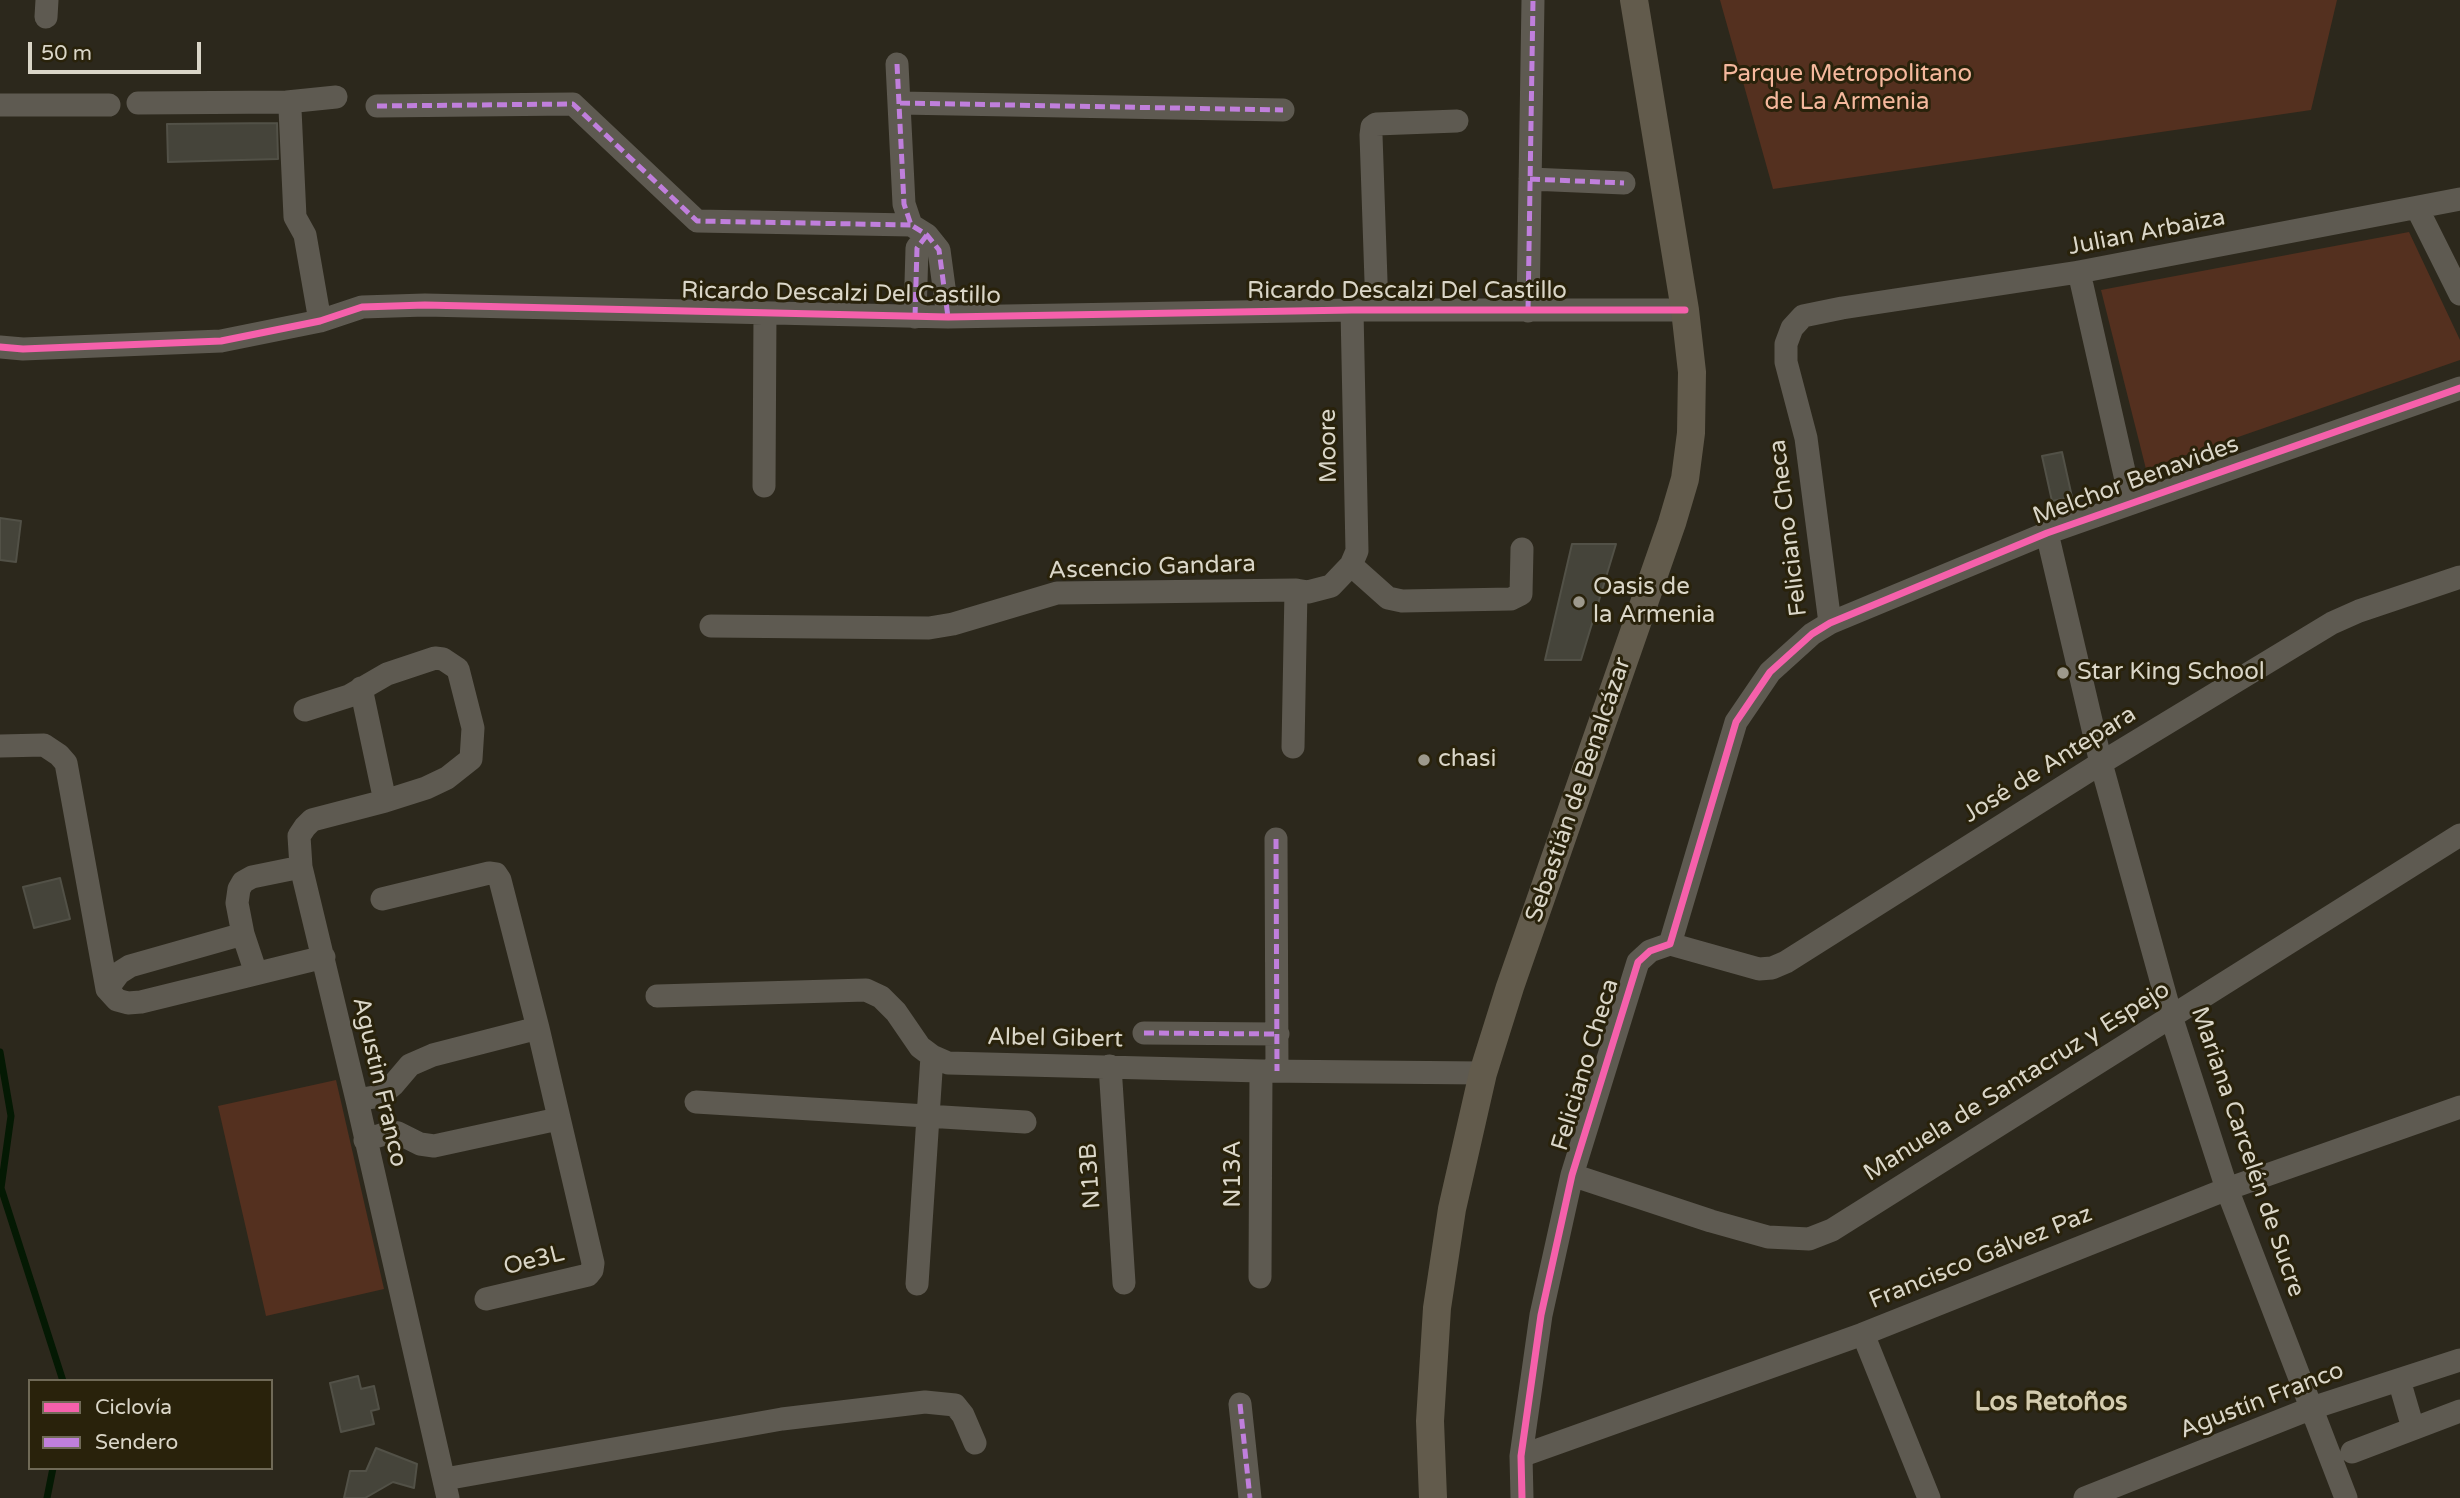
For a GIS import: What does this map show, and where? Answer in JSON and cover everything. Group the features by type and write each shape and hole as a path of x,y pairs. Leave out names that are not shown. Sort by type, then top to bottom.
{"main road":[{"name":"Sebastián de Benalcázar","path":"1433,1498 1430,1421 1437,1308 1452,1209 1483,1073 1510,987 1685,479 1691,433 1692,372 1685,310 1634,0"}],"street":[{"path":"1528,311 1533,0"},
{"path":"897,64 904,204 919,230 939,250 948,317"},
{"path":"138,103 287,102 336,97"},
{"path":"287,102 290,109 295,218 304,235 320,321"},
{"path":"900,103 1283,110"},
{"path":"377,106 573,104 697,220 919,230"},
{"path":"0,105 108,105"},
{"path":"1377,310 1372,127 1376,124 1457,121"},
{"path":"1530,179 1624,183"},
{"name":"Julian Arbaiza","path":"1842,308 2079,272 2460,199"},
{"path":"2417,208 2460,294"},
{"path":"915,317 916,248 919,230"},
{"path":"2079,272 2131,502"},
{"name":"Ricardo Descalzi Del Castillo","path":"0,346 23,349 221,341 320,321 362,307 425,305 915,317 1352,310 1685,310"},
{"name":"Feliciano Checa","path":"1522,1498 1521,1456 1541,1315 1572,1175 1638,962 1650,950 1670,944 1736,722 1770,672 1812,634 1830,623 1807,438 1786,362 1786,344 1792,328 1803,316 1842,308"},
{"name":"Moore","path":"1347,570 1357,551 1352,310"},
{"path":"764,486 765,313"},
{"name":"Melchor Benavides","path":"1830,623 2047,533 2460,388"},
{"name":"Mariana Carcelén de Sucre","path":"2047,533 2101,763 2171,1016 2227,1189 2346,1498"},
{"path":"1347,570 1388,597 1402,601 1511,599 1521,594 1522,549"},
{"name":"Ascencio Gandara","path":"711,626 929,628 953,624 1057,593 1320,591 1331,586 1347,570"},
{"name":"José de Antepara","path":"1670,944 1759,969 1772,968 1786,962 2101,763 2332,623 2358,611 2460,577"},
{"path":"1293,747 1296,590"},
{"name":"Agustin Franco","path":"361,688 387,674 435,658 443,659 458,669 472,728 471,759 447,778 385,801 312,820 299,836 301,867 357,1100 445,1493"},
{"path":"305,710 349,696 361,688 385,801"},
{"path":"0,746 44,745 60,755 66,764 107,989 117,1000 141,1002 324,957"},
{"name":"Manuela de Santacruz y Espejo","path":"1572,1175 1768,1237 1809,1239 1832,1230 2460,835"},
{"name":"N13A","path":"1260,1277 1269,1071 1278,1034 1276,839"},
{"path":"256,973 243,934 237,903 243,882 252,877 301,867"},
{"path":"365,1140 391,1132 421,1144 434,1146 558,1119 538,1028 500,880 496,874 489,873 383,899"},
{"path":"107,989 119,973 130,966 243,934"},
{"path":"657,996 866,990 881,997 888,1004 920,1047 932,1056 917,1284"},
{"path":"357,1100 380,1096 410,1065 433,1055 538,1028"},
{"path":"1144,1033 1278,1034"},
{"name":"Albel Gibert","path":"932,1056 948,1063 1483,1073"},
{"name":"N13B","path":"1110,1066 1124,1283"},
{"path":"696,1102 1025,1122"},
{"name":"Francisco Gálvez Paz","path":"1521,1456 1863,1334 2227,1189 2460,1107"},
{"name":"Oe3L","path":"486,1299 587,1275 593,1270 558,1119"},
{"path":"1863,1334 1929,1498"},
{"name":"Agustín Franco","path":"2085,1498 2312,1408 2460,1360"},
{"path":"2399,1380 2413,1428"},
{"path":"445,1493 782,1419 925,1402 955,1405 963,1415 975,1443"},
{"path":"1240,1404 1250,1498"},
{"path":"2352,1451 2460,1411"}],"green space":[{"name":"Parque Metropolitano de La Armenia","path":"1720,0 2337,0 2311,110 1773,189"},
{"path":"2409,232 2460,340 2460,360 2146,469 2101,290"},
{"path":"336,1080 384,1289 266,1316 218,1106"}],"building":[{"path":"277,123 278,159 168,162 167,124"},
{"path":"2062,452 2072,497 2052,501 2042,456"},
{"path":"0,518 21,521 16,562 0,560"},
{"name":"Oasis de la Armenia","path":"1572,544 1616,544 1581,660 1545,660"},
{"path":"60,878 70,919 34,928 23,887"},
{"path":"358,1376 361,1389 374,1386 379,1409 371,1411 374,1424 341,1432 330,1383"},
{"path":"376,1448 417,1464 414,1488 393,1482 365,1498 344,1498 350,1471 366,1471"}],"waterway":[{"path":"0,1052 11,1116 1,1188 62,1379"},
{"path":"47,1498 53,1470"}],"marked path":[{"path":"1528,311 1533,0"},
{"path":"897,64 904,204 911,225 927,235 939,250 948,317"},
{"path":"900,103 1283,110"},
{"path":"377,106 573,104 697,221 911,225"},
{"path":"1530,179 1624,183"},
{"path":"915,317 917,248 927,235"},
{"path":"1276,839 1277,1071"},
{"path":"1144,1033 1278,1034"},
{"path":"1240,1404 1250,1498"}],"cycle path":[{"path":"0,347 23,349 221,341 320,321 362,307 425,305 948,317 1352,310 1685,310"},
{"path":"1522,1498 1521,1456 1541,1315 1572,1175 1638,962 1650,951 1670,944 1736,722 1770,672 1812,634 1830,623 2047,533 2460,388"}],"place":[{"name":"Oasis de la Armenia","path":"1579,602"},
{"name":"Star King School","path":"2063,673"},
{"name":"chasi","path":"1424,760"}],"district":[{"name":"Los Retoños","path":"2051,1403"}]}
